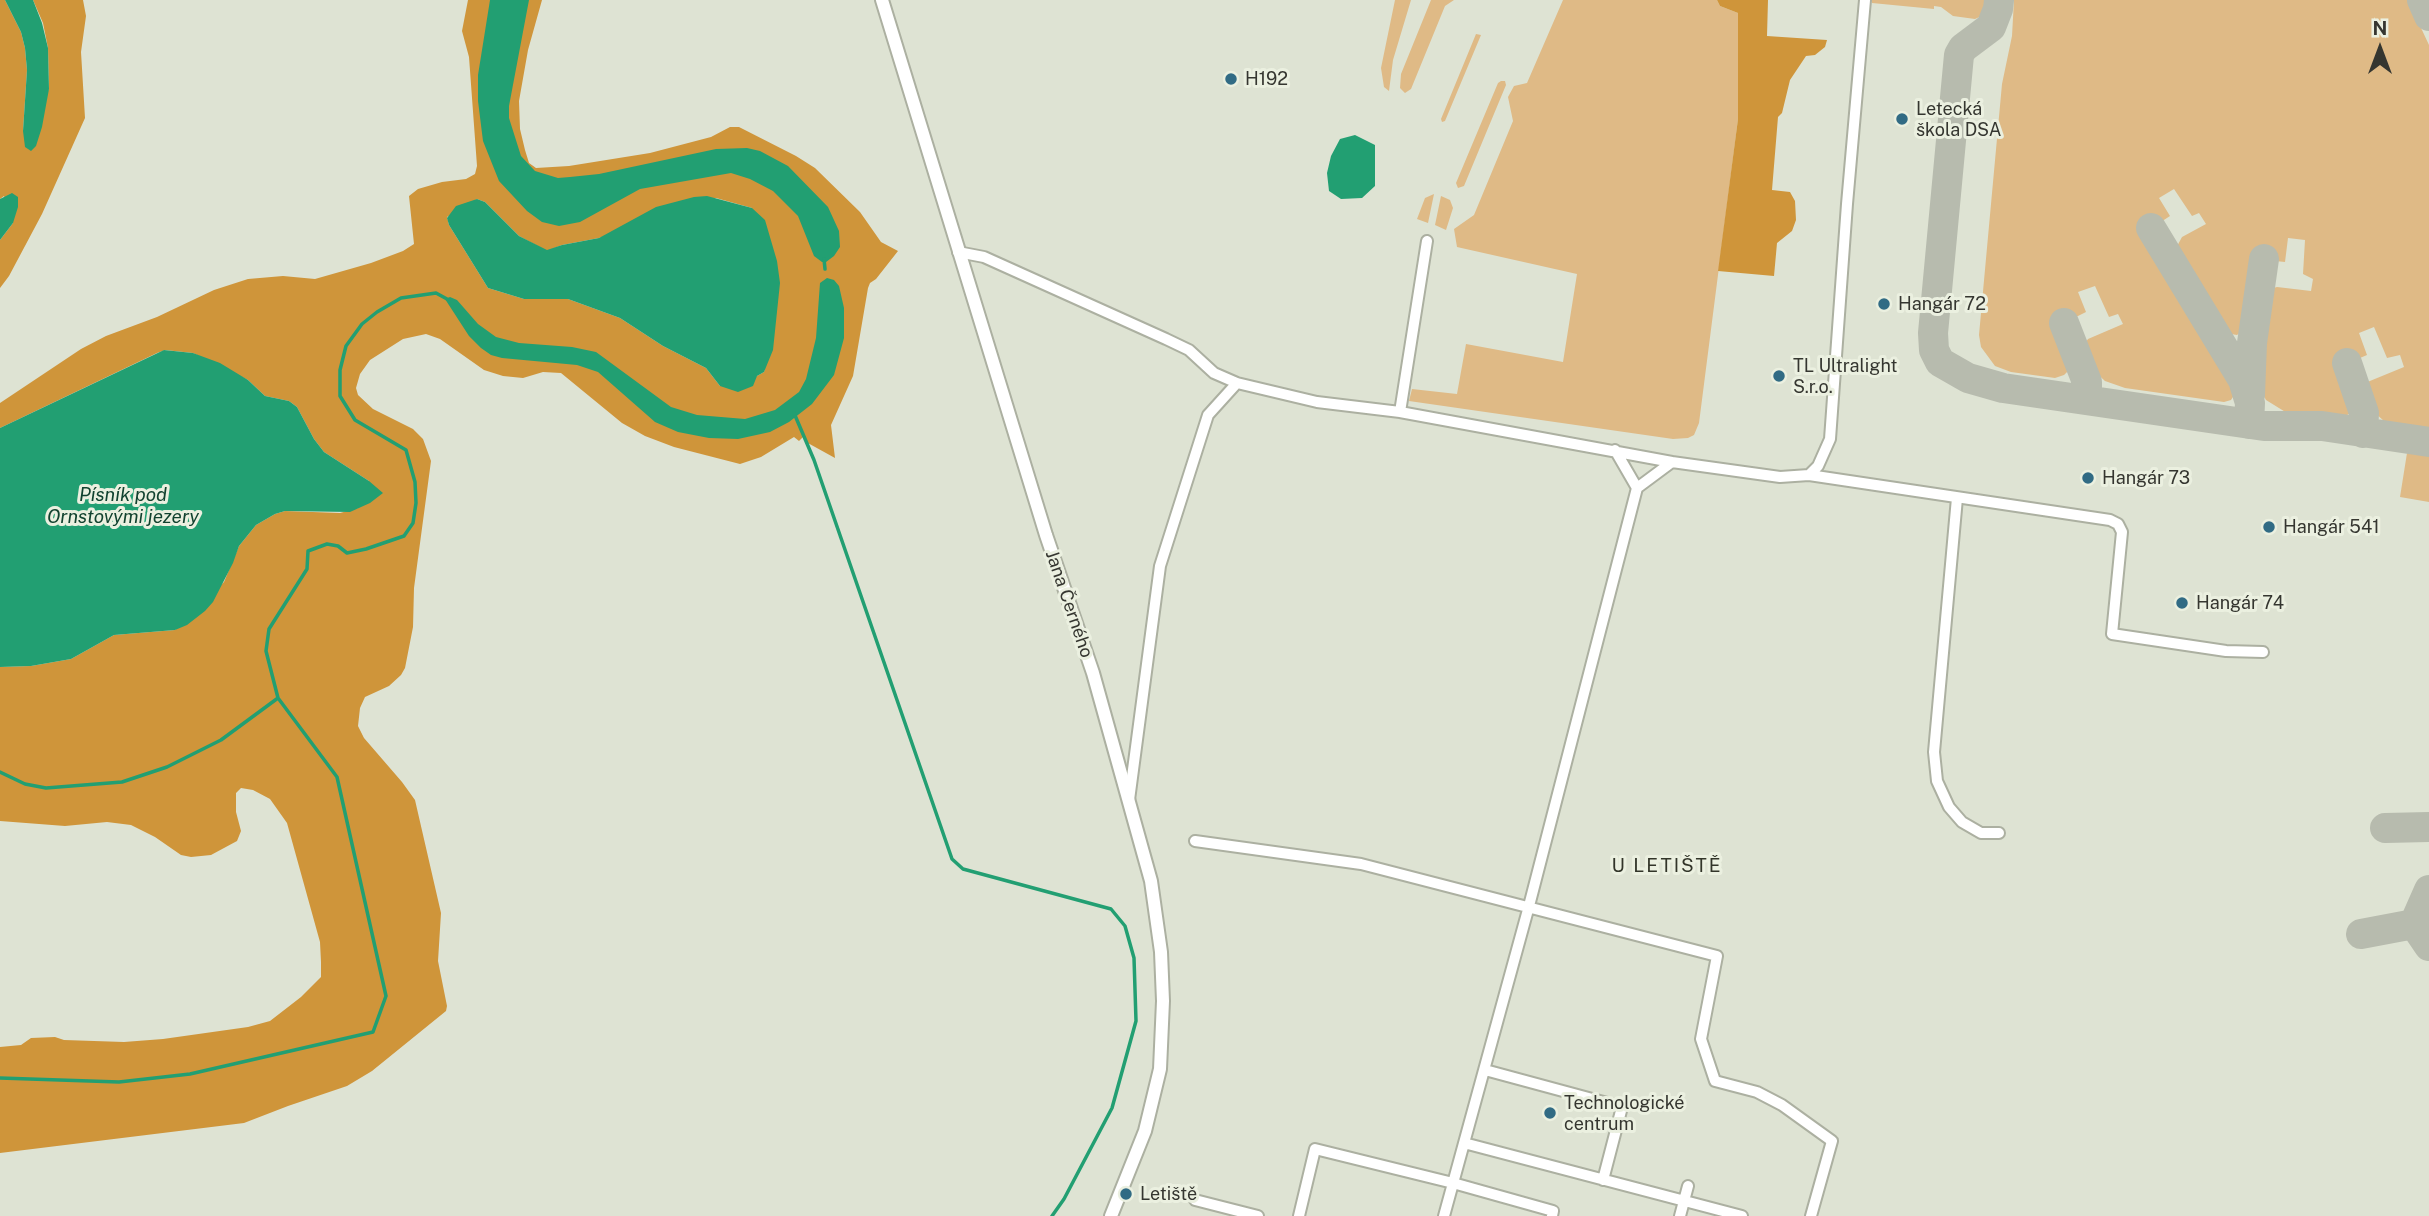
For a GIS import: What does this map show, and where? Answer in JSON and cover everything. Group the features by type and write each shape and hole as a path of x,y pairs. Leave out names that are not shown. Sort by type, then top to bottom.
{"street":[{"name":"Jana Černého","path":"881,0 1046,535 1093,673 1143,847 1156,914 1161,952 1163,1030 1160,1069 1145,1131 1111,1216"},
{"path":"1809,475 1818,467 1830,439 1865,0"},
{"path":"1400,412 1427,241"},
{"path":"958,252 984,257 1166,339 1189,351 1214,373 1237,383 1317,402 1400,412 1672,462 1780,477 1809,475 2110,520 2118,524 2122,532 2112,634 2235,652 2263,653"},
{"path":"1129,800 1160,566 1208,415 1237,383"},
{"path":"1615,450 1637,488"},
{"path":"1444,1216 1529,906 1637,488 1672,462"},
{"path":"1957,498 1934,752 1937,781 1949,807 1962,822 1981,832 1999,833"},
{"path":"1195,841 1361,864 1717,956 1702,1040 1715,1081 1757,1092 1782,1105 1832,1141 1811,1216"},
{"path":"1485,1070 1622,1107 1602,1180"},
{"path":"1464,1143 1742,1216"},
{"path":"1299,1216 1315,1149 1553,1211 1552,1216"},
{"path":"1679,1216 1688,1186"},
{"path":"1195,1200 1258,1216"}],"shaded area":[{"path":"0,0 5,0 21,32 25,48 27,70 23,131 49,89 48,48 43,23 33,0 83,0 86,16 81,52 85,118 42,214 0,288 0,240 13,223 4,196 0,199"},
{"path":"468,0 542,0 528,50 519,101 520,129 525,150 529,163 536,168 569,166 650,153 711,137 730,127 739,127 815,168 860,212 881,242 898,251 868,288 853,376 831,425 835,458 806,442 803,437 799,441 794,437 761,457 740,464 674,447 645,436 622,423 561,373 543,372 523,378 503,376 484,370 440,339 426,334 403,339 370,360 360,374 356,388 358,395 373,409 413,429 423,439 431,461 414,588 413,627 405,668 389,686 365,697 360,708 358,726 364,738 415,800 441,913 438,961 446,1011 372,1071 347,1086 244,1123 0,1153 0,1047 21,1045 31,1038 124,1042 248,1027 270,1021 301,997 321,977 321,962 320,942 287,823 270,799 253,790 241,788 236,793 236,812 241,831 237,841 211,855 181,855 131,825 107,822 65,826 0,821 0,667 31,666 71,659 114,635 175,630 224,582 239,546 256,525 285,511 340,513 358,508 363,504 369,481 324,452 297,407 289,401 265,396 248,380 193,353 165,350 157,353 0,428 0,403 81,349 214,290 248,279 283,276 315,279 371,263 414,244 409,196 418,189 466,179 475,174 477,166 469,57 462,31","holes":["716,198 752,208 766,363 764,372 757,376 720,386 706,368 663,346 620,318 568,299 524,299 488,288 449,225 447,217 477,199 485,202 519,236 547,251 562,245 599,238"]},
{"path":"1395,0 1411,0 1393,60 1389,91 1384,87 1381,68"},
{"path":"1431,0 1454,0 1445,6 1411,89 1405,93 1400,88 1401,74"},
{"path":"1563,0 1717,0 1720,6 1738,13 1738,119 1699,423 1694,435 1688,438 1673,439 1409,401 1412,389 1457,394 1466,344 1563,362 1577,274 1457,247 1454,229 1474,215 1513,121 1508,97 1514,86 1527,83"},
{"path":"1717,0 1768,0 1767,36 1827,40 1825,47 1815,55 1806,56 1790,80 1782,113 1778,117 1772,190 1790,192 1795,201 1796,220 1792,231 1777,243 1774,276 1718,271 1738,119 1738,13 1720,6"},
{"path":"1871,0 1988,0 1984,15 1975,19 1953,16 1941,7 1934,6 1934,9 1872,3"},
{"path":"2014,0 2408,0 2429,45 2429,431 2407,429 2385,422 2373,411 2365,383 2404,367 2400,355 2387,358 2374,327 2359,333 2367,355 2339,367 2352,402 2352,412 2338,420 2287,413 2266,400 2260,389 2258,368 2270,289 2277,287 2311,291 2313,279 2303,274 2305,240 2288,238 2285,262 2256,259 2247,327 2237,335 2231,334 2222,328 2175,250 2182,237 2206,224 2199,213 2192,216 2174,189 2159,198 2170,216 2144,233 2234,378 2238,389 2231,400 2224,402 2125,388 2105,381 2092,369 2084,345 2088,339 2123,324 2118,314 2109,317 2095,286 2078,292 2086,312 2056,327 2070,358 2070,369 2064,375 2055,378 2011,372 1995,366 1981,347 1979,335 2002,84 2012,36"},
{"path":"1476,34 1481,35 1445,121 1442,122 1441,119"},
{"path":"1501,81 1505,81 1506,85 1464,186 1458,188 1456,183"},
{"path":"1434,194 1428,223 1417,219 1425,198"},
{"path":"1441,196 1450,200 1453,208 1446,230 1435,225"},
{"path":"2407,453 2429,455 2429,502 2400,497"}],"water":[{"path":"5,0 33,0 48,48 49,89 42,127 36,146 31,151 25,147 23,131 27,70 25,48 21,32"},
{"path":"490,0 529,0 509,118 521,156 535,171 558,178 570,177 599,174 716,149 747,148 760,151 788,166 828,207 839,231 840,247 834,256 822,262 814,256 798,216 773,191 731,173 640,189 580,222 559,226 542,222 527,211 499,181 483,141 478,75"},
{"path":"1355,135 1375,145 1375,186 1362,198 1341,199 1329,191 1327,173 1331,156 1340,139"},
{"path":"12,193 18,197 18,207 13,223 0,240 0,199"},
{"path":"707,196 752,208 765,220 777,261 780,283 773,350 764,372 757,376 753,386 738,392 720,386 706,368 663,346 620,318 568,299 524,299 488,288 447,218 456,206 477,199 485,202 519,236 547,250 599,238 656,207"},
{"path":"827,278 834,280 839,286 844,308 844,338 834,375 812,404 789,422 770,432 738,439 709,438 678,432 655,422 598,372 577,365 491,355 469,336 445,299 450,297 457,300 478,324 496,337 519,343 572,347 596,352 671,407 697,415 745,419 775,410 799,392 806,379 816,338 820,283"},
{"name":"Písník pod Ornstovými jezery","path":"164,350 193,353 220,363 248,380 265,396 289,401 297,407 324,452 383,493 370,503 350,512 285,511 256,525 239,546 213,602 187,625 175,630 114,635 71,659 31,666 0,667 0,428"}],"waterway":[{"path":"824,259 825,269"},
{"path":"0,1078 119,1082 190,1074 373,1032 386,996 337,777 278,698 266,651 269,629 307,569 308,551 327,544 338,546 347,553 366,549 404,536 413,523 415,482 406,450 355,420 340,396 340,370 346,346 362,324 377,312 401,298 436,293 447,299"},
{"path":"794,413 814,460 952,859 963,869 1111,909 1125,926 1134,958 1136,1021 1112,1108 1064,1199 1052,1216"},
{"path":"0,772 25,784 46,788 122,782 167,767 221,740 278,698"}],"taxiway":[{"path":"1999,0 1991,27 1963,48 1959,55 1933,333 1934,350 1940,362 1968,378 2003,388 2264,426 2322,426 2429,442"},
{"path":"2422,0 2429,16"},
{"path":"2151,228 2243,380 2250,403 2249,424"},
{"path":"2250,395 2252,343 2264,259"},
{"path":"2064,323 2087,382 2087,400"},
{"path":"2347,363 2364,413 2363,433"},
{"path":"2385,828 2429,827"},
{"path":"2414,924 2429,890"},
{"path":"2414,924 2429,946"},
{"path":"2361,934 2414,924"}],"place":[{"name":"H192","path":"1231,79"},
{"name":"Letecká škola DSA","path":"1902,119"},
{"name":"Hangár 72","path":"1884,304"},
{"name":"TL Ultralight S.r.o.","path":"1779,376"},
{"name":"Hangár 73","path":"2088,478"},
{"name":"Hangár 541","path":"2269,527"},
{"name":"Hangár 74","path":"2182,603"},
{"name":"Technologické centrum","path":"1550,1113"},
{"name":"Letiště","path":"1126,1194"}],"district":[{"name":"U LETIŠTĚ","path":"1667,866"}]}
